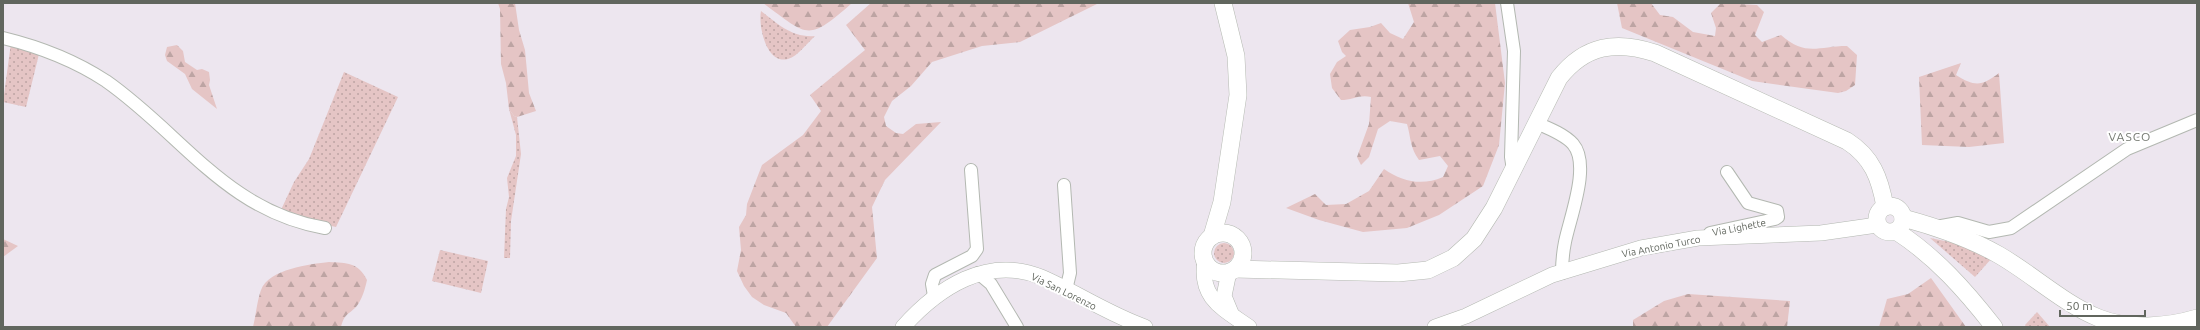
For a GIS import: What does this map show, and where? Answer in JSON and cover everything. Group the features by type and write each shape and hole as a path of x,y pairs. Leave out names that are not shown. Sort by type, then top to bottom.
{"main road":[{"path":"1223,3 1236,56 1238,79 1236,112 1222,202 1212,236 1205,244 1203,250 1205,261 1215,271 1285,270 1398,273 1428,270 1442,265 1460,253 1474,239 1494,208 1559,78 1568,66 1577,59 1602,48 1614,46 1640,48 1847,141 1864,154 1877,174 1885,207"},
{"path":"1222,202 1231,234"},
{"path":"1994,327 1950,274 1917,245 1900,225 1900,211 1893,206 1885,207 1879,211 1876,217 1877,225 1882,230 1889,233 1900,225 1936,227 1966,238 2000,256 2099,318 2135,325 2172,324 2197,318"},
{"path":"1212,236 1224,233 1231,234 1238,240 1243,248 1256,259 1285,270"},
{"path":"1232,270 1242,259 1243,248"}],"street":[{"path":"1507,3 1514,51 1511,156 1513,170"},
{"path":"3,38 49,51 97,76 117,90 203,166 236,192 277,214 325,228"},
{"path":"1936,227 1958,223 1989,232 2011,228 2127,149 2197,120"},
{"path":"1536,123 1563,136 1572,143 1580,159 1579,178 1564,243 1562,272"},
{"path":"934,296 932,284 935,275 972,256 977,249 970,170"},
{"name":"Via Lighette","path":"1698,238 1703,234 1775,219 1778,217 1777,211 1748,203 1727,172"},
{"path":"1064,185 1070,273 1066,290"},
{"name":"Via Antonio Turco","path":"1435,327 1466,316 1562,272 1641,248 1698,238 1821,233 1877,225"},
{"path":"1205,261 1203,279 1205,288 1214,301 1249,327"},
{"name":"Via San Lorenzo","path":"903,327 934,296 978,273 1003,270 1025,272 1041,277 1145,327"},
{"path":"1232,270 1224,296 1225,304 1232,314"},
{"path":"978,273 991,284 1017,327"}],"green space":[{"path":"498,3 515,3 519,30 525,50 529,93 536,111 517,117 514,116 509,109 506,83 501,64 500,9"},
{"path":"763,3 852,3 825,25 816,29 808,30 799,28 790,23"},
{"path":"871,3 1099,3 1020,42 982,46 932,62 911,86 892,101 884,117 886,126 896,133 903,134 916,124 941,122 885,180 872,207 877,258 827,327 796,327 786,313 764,305 752,297 744,286 737,271 741,250 739,227 746,215 747,204 762,165 803,135 821,111 810,95 865,50 846,25"},
{"path":"1408,3 1495,3 1505,83 1499,145 1483,186 1439,215 1407,228 1363,232 1319,220 1286,208 1315,194 1326,205 1346,204 1369,191 1384,169 1405,180 1420,182 1435,180 1443,177 1448,166 1440,156 1419,160 1412,147 1407,124 1390,121 1378,129 1369,157 1361,165 1357,157 1369,124 1371,97 1363,96 1341,100 1332,88 1330,74 1337,62 1346,56 1342,52 1338,41 1350,30 1370,27 1381,23 1390,33 1403,39 1414,22"},
{"path":"1617,3 1651,3 1660,15 1673,17 1693,32 1715,36 1716,28 1711,13 1721,3 1757,5 1764,12 1755,35 1762,42 1781,35 1790,42 1805,48 1812,49 1847,46 1857,55 1855,85 1846,91 1838,93 1752,81 1622,28"},
{"path":"761,11 779,25 792,32 799,35 815,36 792,57 788,59 780,59 774,56 765,42 762,34 760,17"},
{"path":"11,43 40,50 26,107 3,102"},
{"path":"177,45 183,51 185,62 197,70 202,69 209,72 209,85 217,109 192,89 185,74 167,61 165,55 167,47"},
{"path":"1961,63 1956,75 1968,82 1983,83 1999,73 2004,143 1969,147 1922,145 1919,77"},
{"path":"344,72 398,97 336,227 280,212 294,182 309,159"},
{"path":"509,109 514,116 517,117 521,154 511,221 510,258 504,258 506,209 509,197 507,178 516,156 516,135"},
{"path":"1930,238 1955,243 1992,258 1975,277"},
{"path":"3,239 18,246 3,257"},
{"path":"1224,243 1231,246 1234,253 1231,260 1224,263 1217,260 1214,253 1217,246"},
{"path":"440,250 488,261 481,293 432,281"},
{"path":"329,262 347,263 356,267 364,274 367,280 360,301 345,317 341,327 253,327 261,290 265,283 272,277 281,272 301,266"},
{"path":"1931,278 1966,327 1879,327 1887,299 1908,294"},
{"path":"1688,294 1790,301 1787,327 1633,327 1633,320 1664,301"},
{"path":"2037,312 2050,327 2026,327 2025,325"}],"district":[{"name":"VASCO","path":"2130,137"}]}
